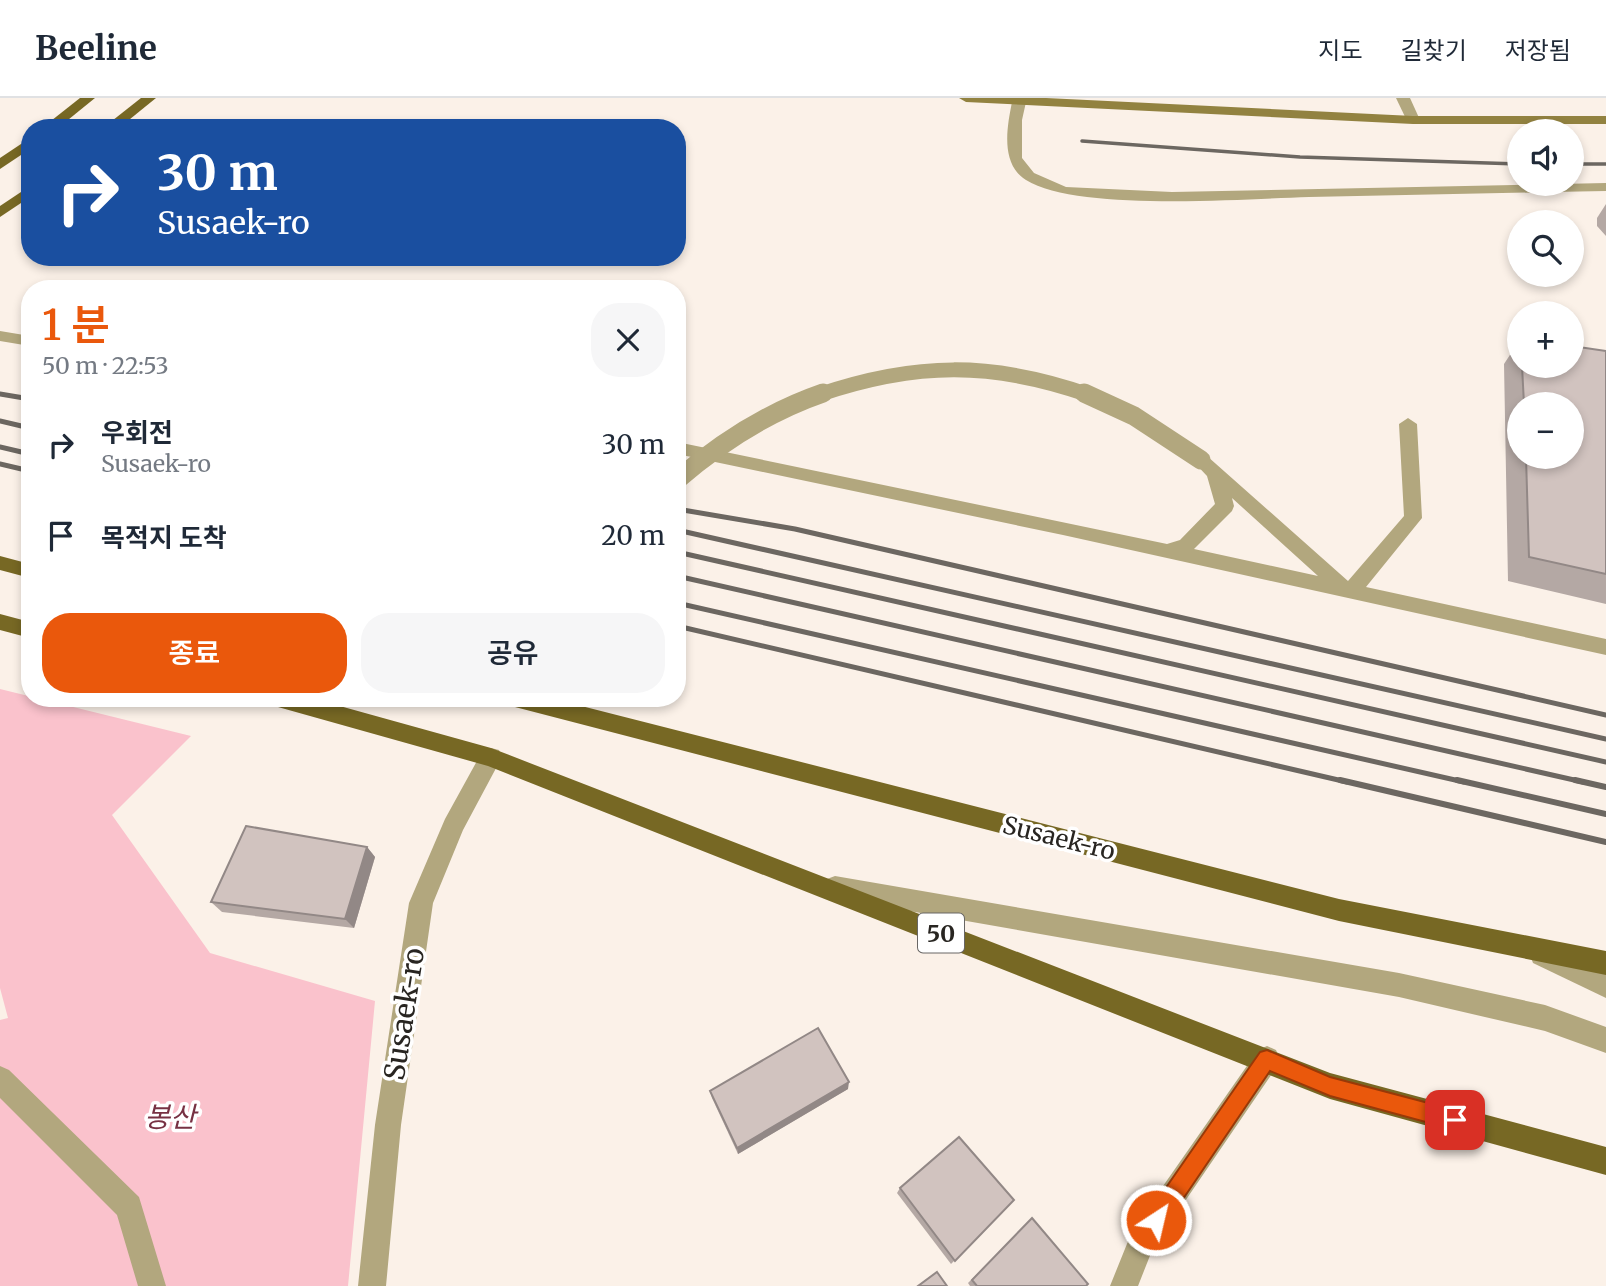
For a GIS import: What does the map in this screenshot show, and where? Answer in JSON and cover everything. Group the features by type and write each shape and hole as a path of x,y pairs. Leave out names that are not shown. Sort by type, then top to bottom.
{"main road":[{"path":"61,119 88,98"},
{"path":"122,119 149,98"},
{"path":"966,98 1412,120 1606,120"},
{"path":"0,164 21,149"},
{"path":"0,212 21,197"},
{"path":"0,563 21,569"},
{"path":"0,622 21,628"},
{"name":"50","path":"310,707 491,757 1267,1059 1330,1086 1606,1161"},
{"name":"Susaek-ro","path":"550,707 1339,910 1606,963"}],"street":[{"path":"1403,98 1412,120"},
{"path":"1019,102 1015,120 1015,158 1029,176 1064,191 1172,196 1606,187"},
{"path":"0,336 21,340"},
{"path":"686,472 700,459 792,403 867,379 939,368 1010,374 1073,390 1122,411 1208,466 1349,593"},
{"path":"1349,593 1413,519 1408,424"},
{"path":"686,449 1606,647"},
{"path":"1167,551 1187,545 1225,506 1208,466"},
{"name":"Susaek-ro","path":"372,1286 388,1125 405,996 421,903 453,826 491,757"},
{"path":"812,883 1399,985 1545,1018 1606,1040"},
{"path":"1528,947 1606,986"},
{"path":"1124,1286 1143,1239 1267,1059"},
{"path":"0,1079 129,1207 152,1286"}],"green space":[{"name":"봉산","path":"0,689 21,694 21,707 73,707 191,736 112,815 210,953 375,1001 348,1286 0,1286 0,1020 8,1018 0,988"}],"building":[{"path":"1584,348 1606,351 1606,574 1529,557 1526,469 1584,469 1584,392 1523,392 1523,378 1584,378"},
{"path":"246,826 367,847 345,919 211,902"},
{"path":"818,1028 849,1082 737,1148 710,1091"},
{"path":"959,1137 1014,1200 955,1261 900,1188"},
{"path":"1032,1218 1088,1284 977,1286 972,1280"},
{"path":"937,1272 947,1286 918,1286"}],"railway":[{"path":"1082,141 1300,157 1507,164"},
{"path":"1584,164 1606,164"},
{"path":"0,394 21,398"},
{"path":"0,421 21,426"},
{"path":"0,447 21,452"},
{"path":"0,464 21,469"},
{"path":"686,511 795,529 1606,715"},
{"path":"686,532 1606,739"},
{"path":"686,554 1606,762"},
{"path":"686,578 1583,782"},
{"path":"686,605 1464,782"},
{"path":"686,628 1347,782"},
{"path":"1340,780 1606,842"},
{"path":"1457,780 1606,814"},
{"path":"1575,780 1606,787"}],"route":[{"path":"1156,1220 1267,1059 1330,1086 1455,1120"}]}
